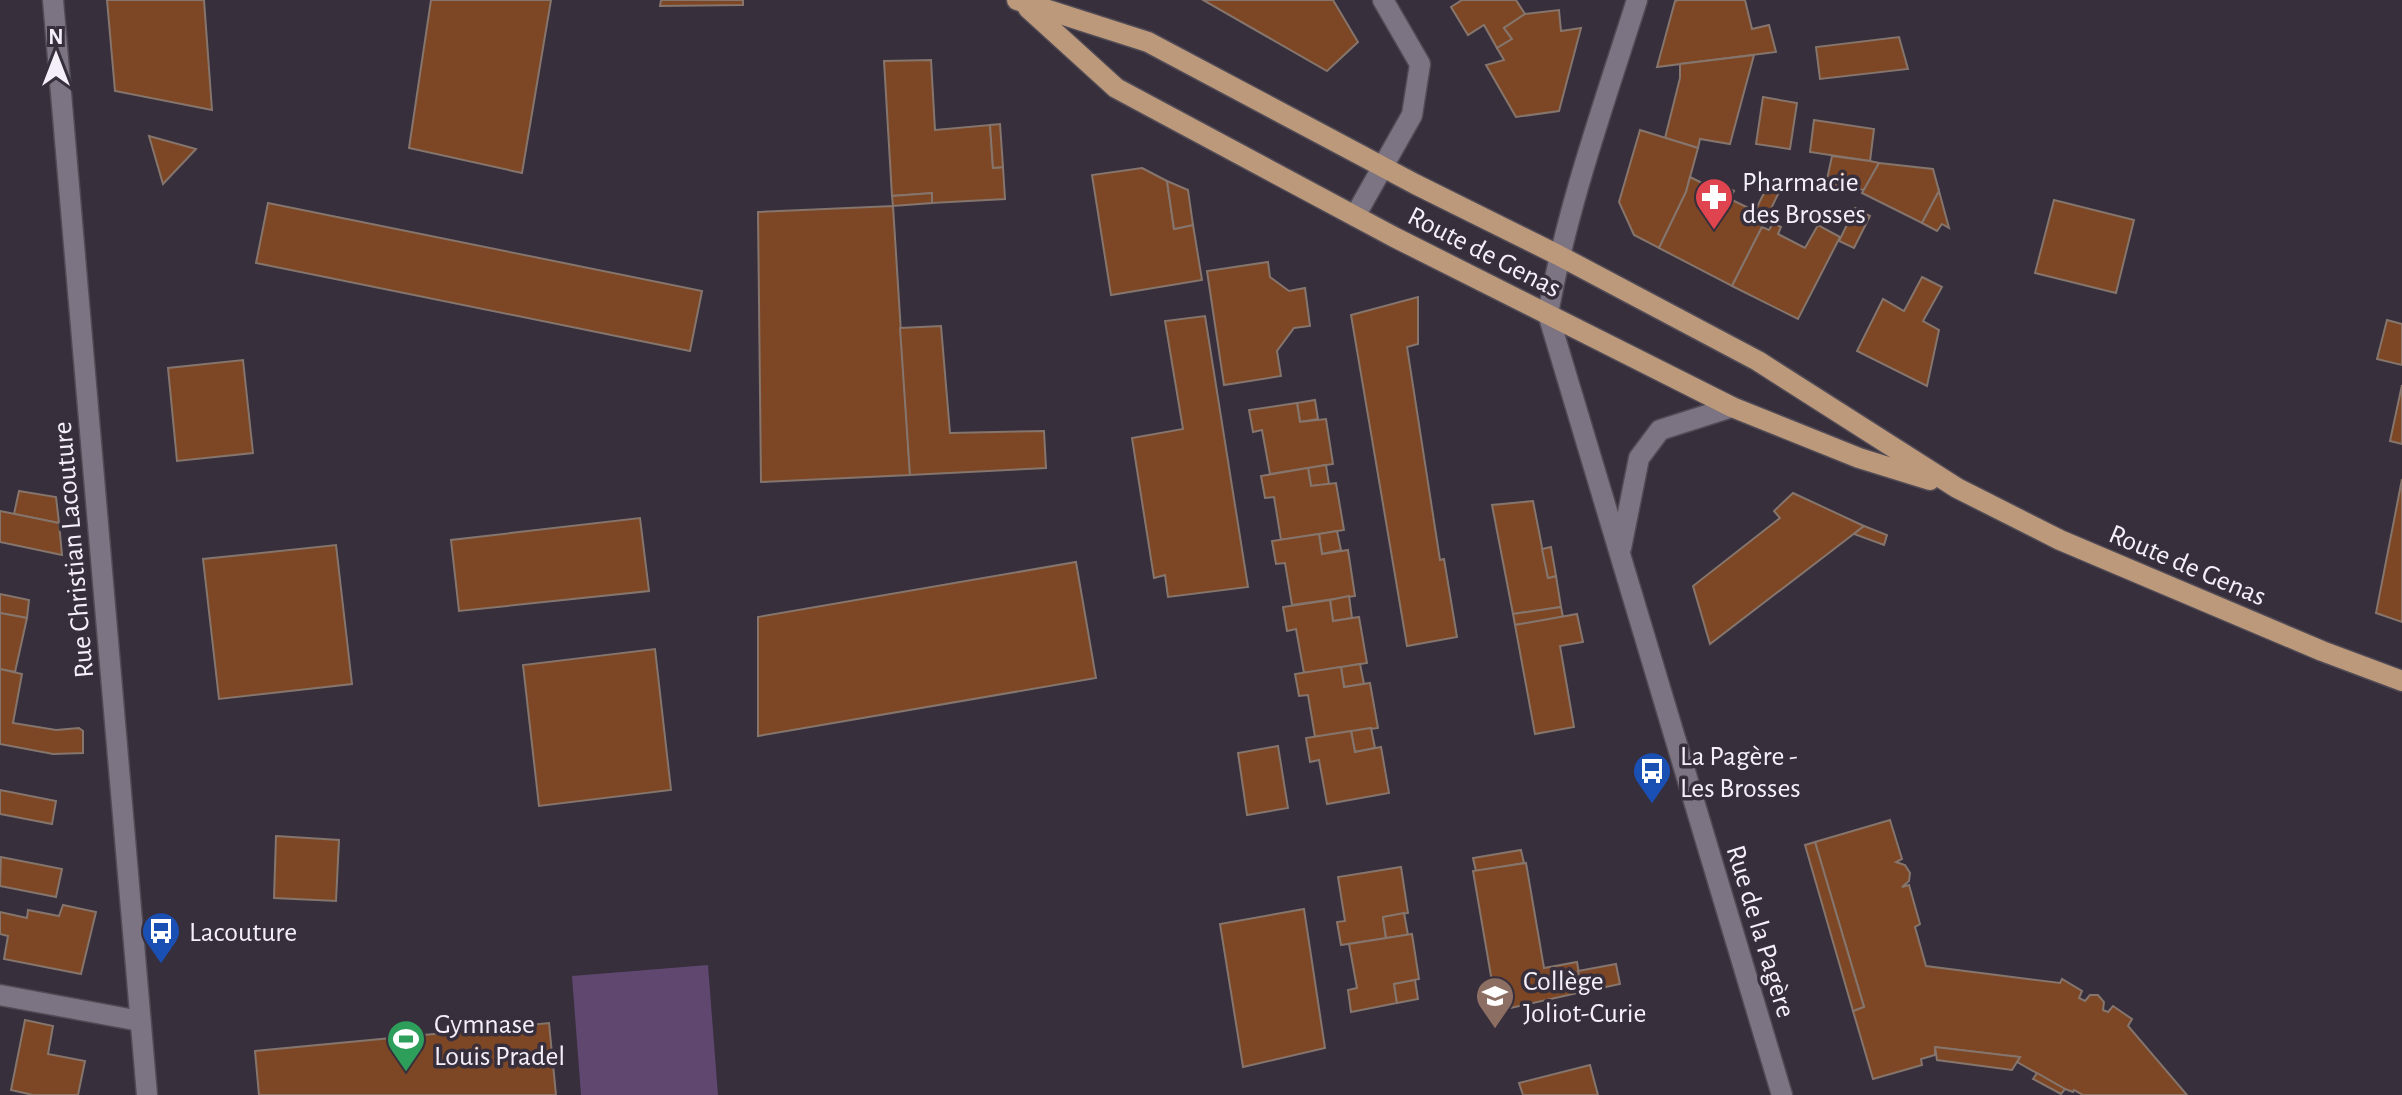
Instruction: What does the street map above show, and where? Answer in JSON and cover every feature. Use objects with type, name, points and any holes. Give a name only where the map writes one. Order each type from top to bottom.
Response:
[{"type":"main road","name":"Route de Genas","points":[[1020,1],[1148,42],[1758,361],[1957,488],[2060,540],[2322,651],[2402,681]]},
{"type":"main road","name":"Route de Genas","points":[[1020,1],[1116,88],[1355,216],[1732,407],[1859,458],[1957,488]]},
{"type":"street","name":"Rue Christian Lacouture","points":[[53,0],[147,1095]]},
{"type":"street","points":[[1355,216],[1412,115],[1420,64],[1383,0]]},
{"type":"street","name":"Rue de la Pagère","points":[[1637,0],[1573,199],[1558,255],[1548,314],[1782,1095]]},
{"type":"street","name":"Rue de la Pagère","points":[[1620,552],[1639,458],[1660,430],[1732,407]]},
{"type":"street","points":[[0,995],[140,1021]]},
{"type":"shaded area","points":[[708,965],[718,1095],[581,1095],[572,976]]},
{"type":"building","points":[[107,0],[204,0],[212,110],[115,91]]},
{"type":"building","points":[[431,0],[551,0],[522,173],[409,148]]},
{"type":"building","points":[[661,0],[743,0],[743,5],[660,6]]},
{"type":"building","points":[[1203,0],[1333,0],[1358,42],[1327,71]]},
{"type":"building","points":[[1462,0],[1516,0],[1525,14],[1504,28],[1512,39],[1497,48],[1484,25],[1468,35],[1451,7]]},
{"type":"building","points":[[1745,0],[1752,29],[1769,25],[1776,52],[1657,67],[1675,1]]},
{"type":"building","points":[[1559,10],[1561,31],[1581,28],[1559,111],[1516,117],[1486,65],[1504,60],[1497,48],[1512,39],[1504,28],[1525,14]]},
{"type":"building","points":[[1899,37],[1908,69],[1820,79],[1816,47]]},
{"type":"building","points":[[1754,55],[1730,144],[1700,139],[1698,148],[1665,138],[1680,78],[1680,64]]},
{"type":"building","points":[[931,60],[935,130],[990,125],[993,168],[1003,167],[1005,199],[932,203],[932,193],[892,196],[884,61]]},
{"type":"building","points":[[1763,97],[1797,103],[1790,149],[1756,144]]},
{"type":"building","points":[[1814,120],[1874,129],[1870,161],[1810,152]]},
{"type":"building","points":[[1000,124],[1003,167],[993,168],[990,125]]},
{"type":"building","points":[[1640,130],[1698,148],[1686,192],[1659,248],[1634,235],[1619,202]]},
{"type":"building","points":[[149,136],[196,149],[163,184]]},
{"type":"building","points":[[1832,156],[1879,163],[1864,190],[1826,184]]},
{"type":"building","points":[[1879,163],[1933,169],[1939,191],[1922,223],[1862,193]]},
{"type":"building","points":[[1142,168],[1167,181],[1174,229],[1193,225],[1202,280],[1111,295],[1092,175]]},
{"type":"building","points":[[1690,177],[1718,191],[1721,184],[1734,191],[1730,199],[1767,217],[1732,286],[1659,248]]},
{"type":"building","points":[[1167,181],[1188,190],[1193,225],[1174,229]]},
{"type":"building","points":[[1769,183],[1781,188],[1767,217],[1755,211]]},
{"type":"building","points":[[1939,191],[1949,228],[1942,224],[1937,231],[1922,223]]},
{"type":"building","points":[[932,193],[932,203],[893,206],[892,196]]},
{"type":"building","points":[[2054,200],[2134,220],[2116,293],[2035,273]]},
{"type":"building","points":[[268,203],[702,291],[690,351],[256,263]]},
{"type":"building","points":[[893,206],[910,475],[761,482],[758,212]]},
{"type":"building","points":[[1855,208],[1870,216],[1854,248],[1839,241]]},
{"type":"building","points":[[1773,223],[1781,227],[1778,234],[1805,248],[1818,225],[1840,237],[1798,319],[1732,286],[1762,227],[1769,230]]},
{"type":"building","points":[[1268,262],[1270,277],[1289,291],[1305,288],[1310,326],[1294,328],[1277,351],[1281,376],[1224,385],[1207,271]]},
{"type":"building","points":[[1922,277],[1942,287],[1923,321],[1939,330],[1927,386],[1857,351],[1883,299],[1904,311]]},
{"type":"building","points":[[1418,297],[1418,344],[1407,347],[1440,560],[1444,559],[1457,637],[1407,646],[1351,315]]},
{"type":"building","points":[[1205,316],[1248,587],[1168,597],[1165,575],[1154,578],[1132,438],[1183,429],[1165,321]]},
{"type":"building","points":[[2387,320],[2402,324],[2402,365],[2377,359]]},
{"type":"building","points":[[941,326],[950,433],[1044,431],[1046,468],[910,475],[900,328]]},
{"type":"building","points":[[243,360],[253,453],[177,461],[168,368]]},
{"type":"building","points":[[2402,385],[2402,444],[2390,441]]},
{"type":"building","points":[[1315,400],[1318,419],[1300,422],[1297,403]]},
{"type":"building","points":[[1297,403],[1300,422],[1326,419],[1333,464],[1270,474],[1262,430],[1253,432],[1249,410]]},
{"type":"building","points":[[1326,465],[1329,484],[1311,486],[1308,468]]},
{"type":"building","points":[[1308,468],[1311,486],[1336,483],[1344,530],[1281,540],[1274,497],[1265,498],[1261,476]]},
{"type":"building","points":[[2402,479],[2402,622],[2376,613]]},
{"type":"building","points":[[19,491],[56,497],[59,523],[14,514]]},
{"type":"building","points":[[1793,493],[1864,526],[1710,644],[1693,586],[1780,518],[1774,511]]},
{"type":"building","points":[[1533,501],[1548,578],[1556,576],[1561,607],[1513,614],[1492,505]]},
{"type":"building","points":[[0,511],[59,523],[62,555],[0,542]]},
{"type":"building","points":[[640,518],[649,591],[459,611],[451,540]]},
{"type":"building","points":[[1864,526],[1887,535],[1884,545],[1854,534]]},
{"type":"building","points":[[1337,531],[1341,550],[1322,554],[1319,534]]},
{"type":"building","points":[[1319,534],[1322,554],[1348,550],[1355,596],[1292,605],[1285,563],[1276,564],[1272,541]]},
{"type":"building","points":[[336,545],[352,684],[219,699],[203,559]]},
{"type":"building","points":[[1551,547],[1556,576],[1548,578],[1542,549]]},
{"type":"building","points":[[1076,562],[1096,678],[758,736],[758,617]]},
{"type":"building","points":[[0,594],[29,600],[27,618],[0,613]]},
{"type":"building","points":[[1349,596],[1352,618],[1333,621],[1330,600]]},
{"type":"building","points":[[1330,600],[1333,621],[1359,617],[1367,663],[1304,673],[1296,629],[1287,631],[1283,607]]},
{"type":"building","points":[[1561,607],[1563,617],[1515,625],[1513,614]]},
{"type":"building","points":[[0,613],[27,618],[15,672],[0,669]]},
{"type":"building","points":[[1577,614],[1583,642],[1560,646],[1574,727],[1535,734],[1515,625]]},
{"type":"building","points":[[655,649],[671,790],[539,806],[523,665]]},
{"type":"building","points":[[1360,664],[1364,684],[1344,687],[1341,667]]},
{"type":"building","points":[[1341,667],[1344,687],[1370,683],[1378,728],[1315,737],[1308,695],[1299,696],[1295,674]]},
{"type":"building","points":[[0,669],[22,674],[13,723],[56,730],[79,728],[83,731],[83,753],[53,754],[0,744]]},
{"type":"building","points":[[1371,728],[1375,748],[1355,752],[1351,731]]},
{"type":"building","points":[[1351,731],[1355,752],[1381,747],[1389,793],[1327,804],[1319,760],[1310,762],[1306,738]]},
{"type":"building","points":[[1278,746],[1288,808],[1247,815],[1238,753]]},
{"type":"building","points":[[0,790],[56,801],[52,824],[0,814]]},
{"type":"building","points":[[1890,820],[1902,859],[1896,862],[1905,865],[1910,873],[1909,881],[1902,887],[1909,885],[1920,924],[1915,927],[1926,966],[2060,983],[2062,979],[2082,991],[2079,998],[2085,1001],[2090,995],[2098,995],[2104,1002],[2103,1010],[2108,1012],[2113,1006],[2132,1019],[2128,1026],[2187,1095],[2083,1095],[2065,1089],[2017,1062],[2020,1057],[1935,1047],[1935,1055],[1921,1059],[1922,1065],[1873,1079],[1853,1011],[1864,1007],[1815,842]]},
{"type":"building","points":[[276,836],[339,840],[336,901],[274,898]]},
{"type":"building","points":[[1815,842],[1864,1007],[1853,1011],[1805,845]]},
{"type":"building","points":[[1521,850],[1524,863],[1476,871],[1473,858]]},
{"type":"building","points":[[1,857],[62,869],[56,897],[0,886]]},
{"type":"building","points":[[1526,863],[1544,968],[1577,962],[1582,992],[1497,1011],[1473,871]]},
{"type":"building","points":[[1401,867],[1408,913],[1383,917],[1386,938],[1341,945],[1337,922],[1345,921],[1338,877]]},
{"type":"building","points":[[63,905],[96,912],[81,974],[4,959],[8,936],[0,934],[0,912],[27,918],[28,910],[59,916]]},
{"type":"building","points":[[1304,909],[1325,1048],[1243,1067],[1220,924]]},
{"type":"building","points":[[1404,913],[1408,935],[1386,938],[1383,917]]},
{"type":"building","points":[[1412,934],[1419,979],[1394,984],[1397,1003],[1351,1012],[1348,990],[1357,988],[1349,944]]},
{"type":"building","points":[[1616,964],[1620,984],[1582,992],[1578,971]]},
{"type":"building","points":[[1415,980],[1418,999],[1397,1003],[1394,984]]},
{"type":"building","points":[[25,1020],[53,1026],[48,1054],[85,1061],[78,1095],[33,1095],[11,1090]]},
{"type":"building","name":"Gymnase Louis Pradel","points":[[549,1023],[556,1095],[259,1095],[255,1051]]},
{"type":"building","points":[[1935,1047],[2020,1057],[2012,1070],[1937,1060]]},
{"type":"building","points":[[1590,1065],[1598,1095],[1523,1095],[1519,1083]]},
{"type":"building","points":[[2037,1073],[2065,1089],[2061,1094],[2033,1079]]},
{"type":"place","name":"Pharmacie des Brosses","points":[[1714,231]]},
{"type":"place","name":"La Pagère - Les Brosses","points":[[1652,805]]},
{"type":"place","name":"Lacouture","points":[[161,965]]},
{"type":"place","name":"Collège Joliot-Curie","points":[[1495,1030]]},
{"type":"place","name":"Gymnase Louis Pradel","points":[[406,1073]]}]
